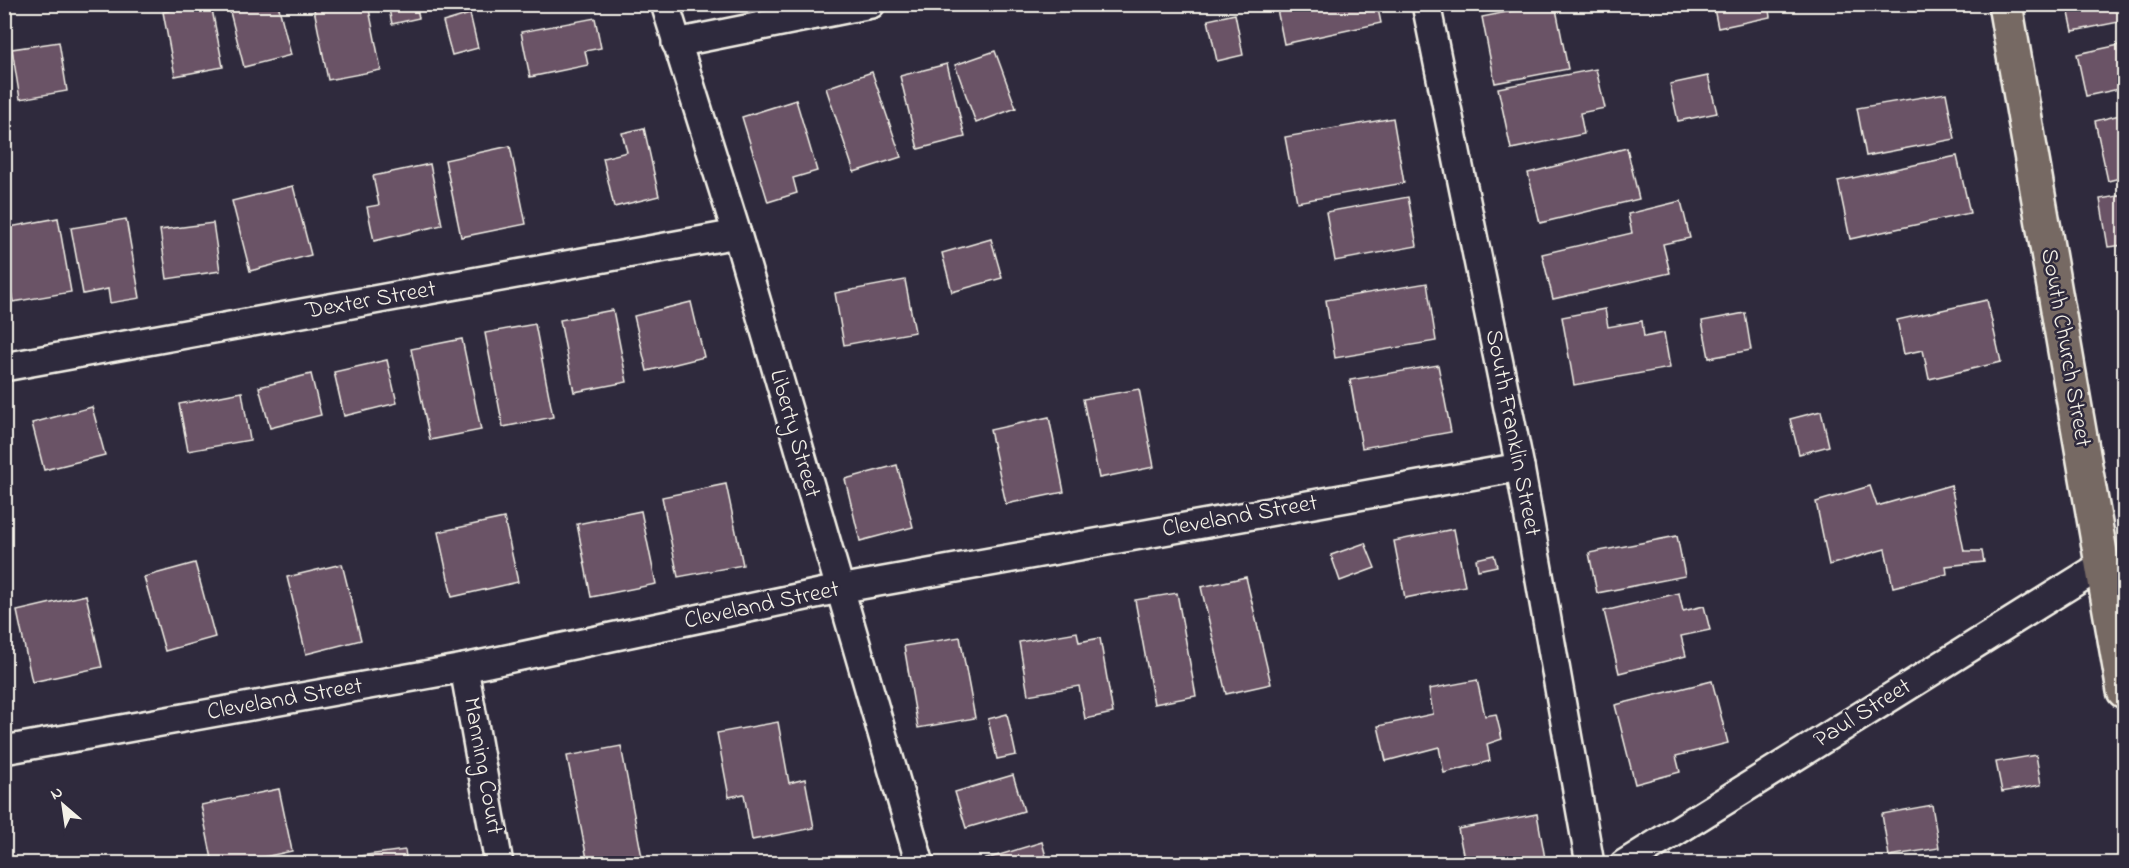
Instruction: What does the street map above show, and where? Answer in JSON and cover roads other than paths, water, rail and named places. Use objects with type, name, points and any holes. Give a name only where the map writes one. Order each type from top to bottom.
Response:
[{"type":"main road","name":"South Church Street","points":[[2005,4],[2124,691]]},
{"type":"street","name":"Liberty Street","points":[[665,4],[737,234],[920,864]]},
{"type":"street","points":[[676,43],[871,4]]},
{"type":"street","name":"South Franklin Street","points":[[1426,4],[1520,467],[1590,864]]},
{"type":"street","name":"Dexter Street","points":[[4,367],[737,234]]},
{"type":"street","name":"Cleveland Street","points":[[4,750],[464,668],[839,589],[1520,467]]},
{"type":"street","name":"Paul Street","points":[[1624,864],[2102,565]]},
{"type":"street","name":"Manning Court","points":[[464,668],[499,864]]}]
